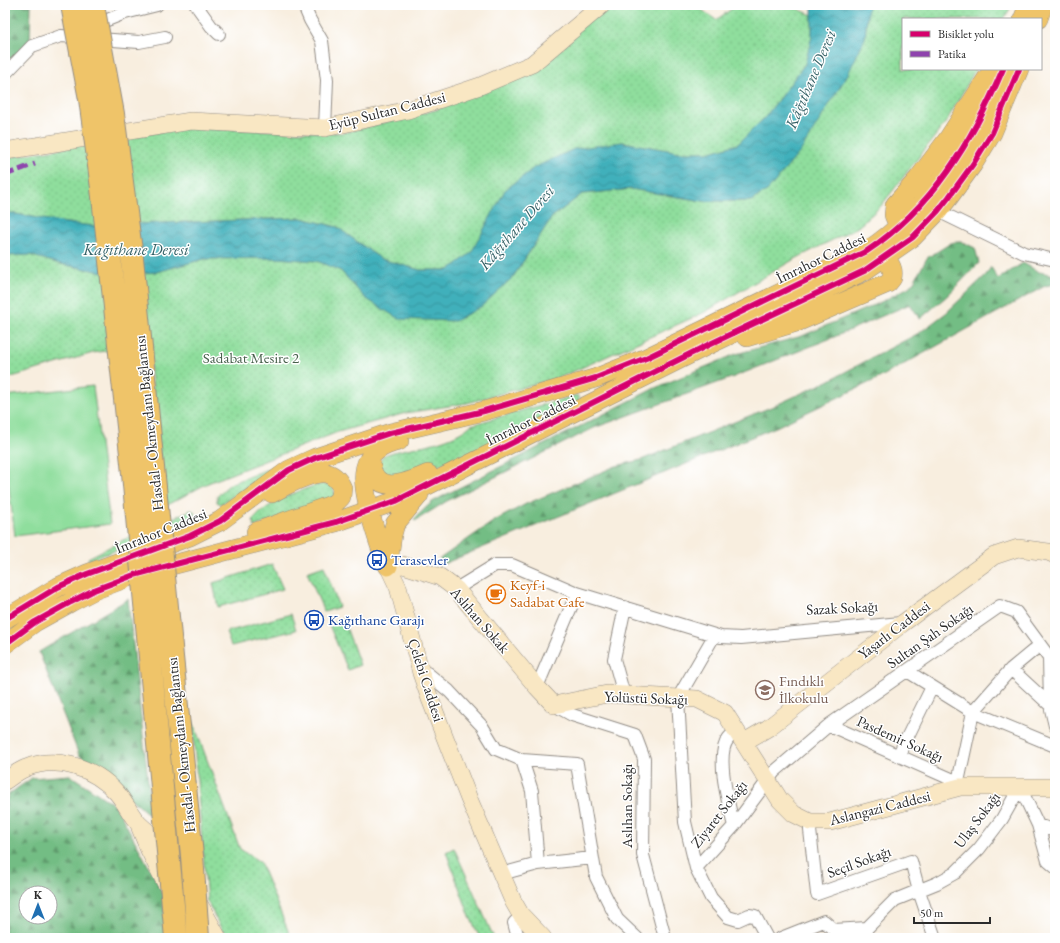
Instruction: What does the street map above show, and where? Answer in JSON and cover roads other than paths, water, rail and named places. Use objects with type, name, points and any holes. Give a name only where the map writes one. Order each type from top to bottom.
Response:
[{"type":"highway","name":"Hasdal - Okmeydanı Bağlantısı","points":[[72,5],[90,99],[102,188],[132,463],[176,938]]},
{"type":"highway","name":"Hasdal - Okmeydanı Bağlantısı","points":[[93,5],[113,114],[132,258],[192,856],[198,938]]},
{"type":"main road","name":"Eyüp Sultan Caddesi","points":[[5,151],[191,121],[325,128],[408,110],[480,86],[532,64],[602,5]]},
{"type":"main road","points":[[1023,18],[1029,5]]},
{"type":"main road","points":[[1038,18],[1043,5]]},
{"type":"main road","points":[[909,229],[896,220],[894,215],[896,205],[948,139],[992,70]]},
{"type":"main road","name":"İmrahor Caddesi","points":[[5,644],[35,622],[94,590],[134,575],[336,522],[370,511],[426,487],[708,345],[864,271],[885,258],[909,229],[925,200],[964,148],[985,111],[1003,70]]},
{"type":"main road","name":"İmrahor Caddesi","points":[[9,615],[58,587],[87,574],[176,541],[220,521],[288,470],[301,464],[349,445],[390,433],[440,422],[596,378],[623,368],[867,251],[909,229],[938,211],[973,164],[992,133],[1019,70]]},
{"type":"main road","points":[[867,251],[885,258]]},
{"type":"main road","points":[[388,566],[377,539],[366,497],[364,476],[366,465],[370,457],[383,446],[430,430],[440,422]]},
{"type":"main road","points":[[370,457],[371,471],[374,477],[379,482],[390,485],[411,481],[452,465],[488,455]]},
{"type":"main road","points":[[208,555],[250,534],[334,504],[341,497],[342,488],[333,476],[326,473],[318,474],[285,486],[258,502],[220,521]]},
{"type":"main road","points":[[388,566],[395,524],[407,507],[426,487]]},
{"type":"main road","name":"Yaşarlı Caddesi","points":[[741,737],[768,728],[903,623],[994,556],[1018,548],[1048,552],[1055,555]]},
{"type":"main road","name":"Aslıhan Sokak","points":[[388,566],[403,565],[440,577],[456,589],[537,687],[554,705]]},
{"type":"main road","name":"Çelebi Caddesi","points":[[388,566],[391,585],[447,765],[519,917],[535,938]]},
{"type":"main road","points":[[5,636],[35,622]]},
{"type":"main road","name":"Yolüstü Sokağı","points":[[554,705],[607,694],[697,699],[725,713],[741,737]]},
{"type":"main road","name":"Aslangazi Caddesi","points":[[741,737],[780,800],[794,814],[810,822],[830,822],[959,785],[1055,787]]},
{"type":"main road","points":[[5,781],[26,768],[45,763],[60,763],[75,766],[94,773],[117,793],[138,822],[155,838],[177,868],[218,938]]},
{"type":"main road","points":[[138,822],[149,850],[193,938]]},
{"type":"main road","name":"Çelebi Caddesi","points":[[519,917],[543,938]]},
{"type":"street","points":[[5,74],[32,46],[125,13],[157,5]]},
{"type":"street","points":[[196,5],[211,26],[219,34]]},
{"type":"street","points":[[304,6],[322,41],[327,80],[325,128]]},
{"type":"street","points":[[61,36],[139,42],[165,37]]},
{"type":"street","points":[[938,211],[1024,253],[1055,260]]},
{"type":"street","name":"Sazak Sokağı","points":[[456,589],[495,565],[512,565],[577,593],[714,636],[740,638],[874,627],[903,623]]},
{"type":"street","points":[[537,687],[577,593]]},
{"type":"street","name":"Sultan Şah Sokağı","points":[[767,779],[829,725],[1000,606],[1016,612],[1040,646],[1052,657],[1050,705],[1055,726]]},
{"type":"street","points":[[624,695],[614,659],[625,607]]},
{"type":"street","points":[[714,636],[678,698],[685,822],[696,868],[711,898],[728,917],[738,920],[749,915],[755,916],[767,938]]},
{"type":"street","points":[[959,785],[973,712],[1011,669],[1040,646]]},
{"type":"street","points":[[1011,669],[1050,705]]},
{"type":"street","points":[[907,671],[973,712],[1055,746]]},
{"type":"street","points":[[419,674],[427,673],[449,691],[482,726],[496,749],[522,760],[577,764],[596,877],[616,919],[637,938]]},
{"type":"street","points":[[898,756],[932,687]]},
{"type":"street","name":"Aslıhan Sokağı","points":[[554,705],[572,715],[635,735],[644,759],[643,856],[665,938]]},
{"type":"street","name":"Pasdemir Sokağı","points":[[829,725],[959,785]]},
{"type":"street","points":[[734,826],[724,786],[723,748],[727,739],[741,737]]},
{"type":"street","points":[[522,760],[532,791],[538,864]]},
{"type":"street","name":"Ziyaret Sokağı","points":[[696,868],[734,826],[767,779]]},
{"type":"street","points":[[1020,787],[1038,825],[1048,861],[1055,867]]},
{"type":"street","name":"Ulaş Sokağı","points":[[866,933],[895,900],[919,891],[954,873],[979,849],[1002,819],[1020,787]]},
{"type":"street","name":"Seçil Sokağı","points":[[810,822],[818,894],[911,861],[919,891]]},
{"type":"street","points":[[1038,825],[1055,831]]},
{"type":"street","points":[[498,875],[538,864],[592,858]]},
{"type":"street","points":[[919,891],[935,938]]},
{"type":"street","points":[[518,938],[514,923],[519,917]]},
{"type":"street","points":[[781,938],[824,921],[834,930],[866,933]]},
{"type":"water","points":[[812,5],[868,5],[865,38],[848,74],[800,152],[768,190],[751,201],[703,201],[631,189],[582,194],[552,217],[513,277],[482,306],[455,321],[399,319],[365,298],[341,271],[317,261],[277,258],[204,259],[156,272],[119,275],[60,264],[30,255],[5,256],[5,212],[53,221],[102,226],[301,218],[337,227],[381,259],[420,270],[449,270],[471,253],[505,190],[535,167],[574,149],[622,142],[679,152],[711,152],[738,144],[766,116],[805,64],[812,36]]},
{"type":"place","name":"Terasevler","points":[[377,560]]},
{"type":"place","name":"Keyf-i Sadabat Cafe","points":[[496,594]]},
{"type":"place","name":"Kağıthane Garajı","points":[[314,620]]},
{"type":"place","name":"Fındıklı İlkokulu","points":[[765,690]]},
{"type":"water label","name":"Kâğıthane Deresi","points":[[810,79]]},
{"type":"water label","name":"Kâğıthane Deresi","points":[[516,227]]},
{"type":"water label","name":"Kağıthane Deresi","points":[[136,249]]},
{"type":"park label","name":"Sadabat Mesire 2","points":[[251,358]]}]
